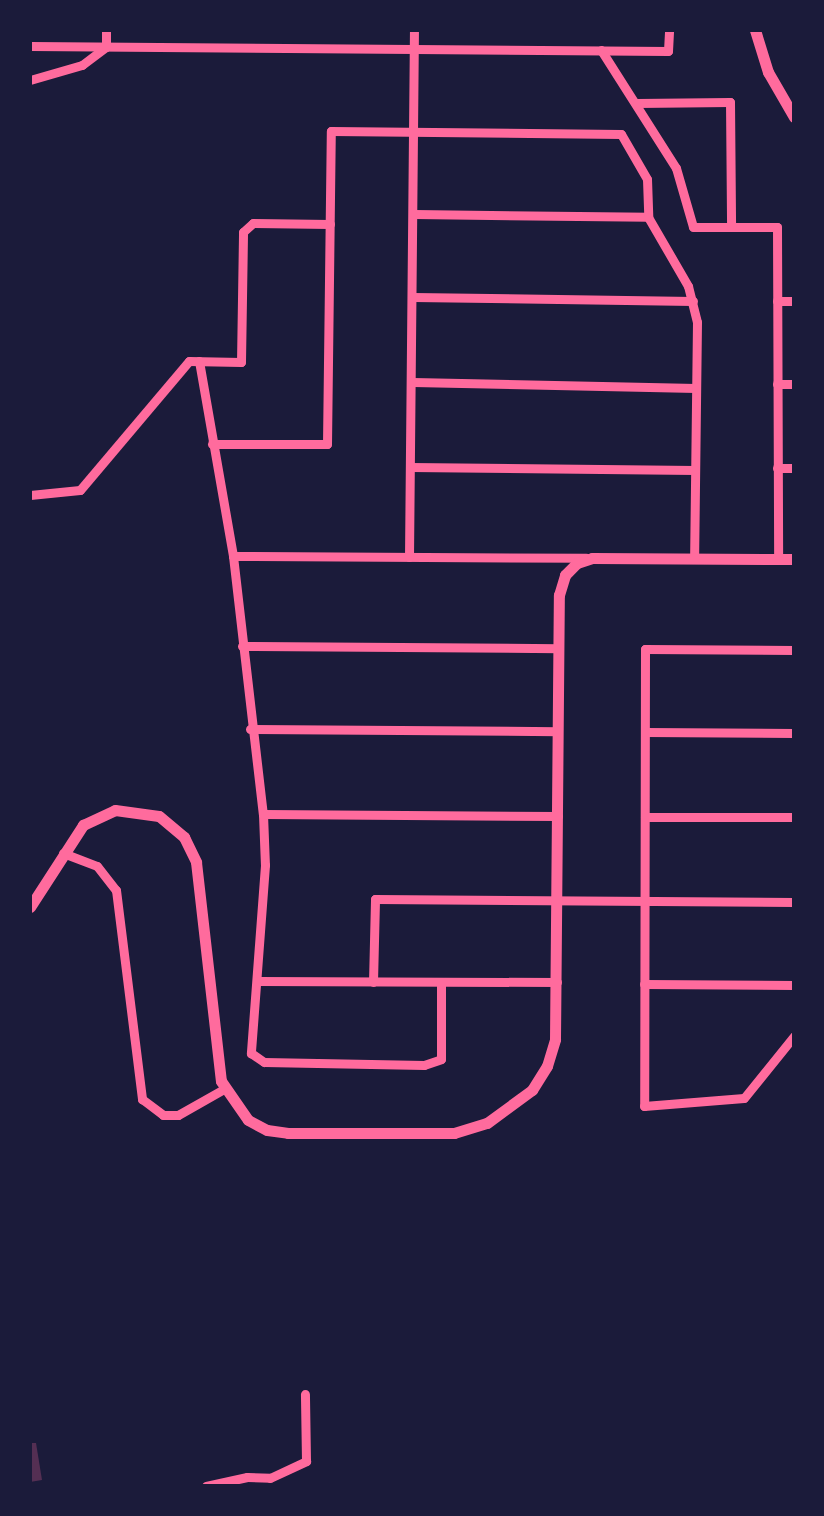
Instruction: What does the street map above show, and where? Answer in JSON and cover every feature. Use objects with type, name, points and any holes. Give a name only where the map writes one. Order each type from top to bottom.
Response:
[{"type":"street","points":[[106,30],[106,47]]},
{"type":"street","points":[[408,557],[414,296],[414,30]]},
{"type":"street","points":[[30,46],[668,51],[669,30]]},
{"type":"street","points":[[754,30],[768,72],[794,117]]},
{"type":"street","points":[[30,80],[82,65],[106,47]]},
{"type":"street","points":[[601,50],[676,168],[692,228],[777,227],[778,559]]},
{"type":"street","points":[[638,103],[730,102],[731,228]]},
{"type":"street","points":[[212,444],[327,444],[332,131],[620,134],[646,179],[648,216],[693,301],[694,558]]},
{"type":"street","points":[[414,214],[648,216]]},
{"type":"street","points":[[30,495],[80,490],[189,361],[241,362],[243,232],[253,222],[330,224]]},
{"type":"street","points":[[414,296],[693,301]]},
{"type":"street","points":[[777,301],[794,301]]},
{"type":"street","points":[[199,361],[234,556],[262,814],[265,865],[251,1052],[264,1062],[424,1065],[440,1059],[441,982]]},
{"type":"street","points":[[413,382],[696,388]]},
{"type":"street","points":[[778,384],[794,384]]},
{"type":"street","points":[[410,467],[695,470]]},
{"type":"street","points":[[778,468],[794,468]]},
{"type":"street","points":[[234,556],[794,559]]},
{"type":"street","points":[[30,908],[83,825],[116,810],[159,816],[184,837],[196,862],[224,1090],[248,1120],[280,1133],[454,1133],[476,1128],[519,1102],[542,1075],[556,1039],[562,582],[570,568],[592,558]]},
{"type":"street","points":[[242,646],[559,648]]},
{"type":"street","points":[[794,650],[645,649],[644,1106],[744,1098],[794,1036]]},
{"type":"street","points":[[250,730],[558,731]]},
{"type":"street","points":[[645,732],[794,733]]},
{"type":"street","points":[[262,814],[558,816]]},
{"type":"street","points":[[645,816],[794,817]]},
{"type":"street","points":[[63,853],[97,866],[116,890],[142,1099],[163,1115],[178,1115],[224,1090]]},
{"type":"street","points":[[373,982],[375,899],[794,902]]},
{"type":"street","points":[[258,981],[557,982]]},
{"type":"street","points":[[644,984],[794,985]]},
{"type":"street","points":[[206,1486],[247,1477],[270,1478],[306,1461],[306,1394]]},
{"type":"building","points":[[30,1443],[36,1443],[42,1480],[30,1482]]}]
